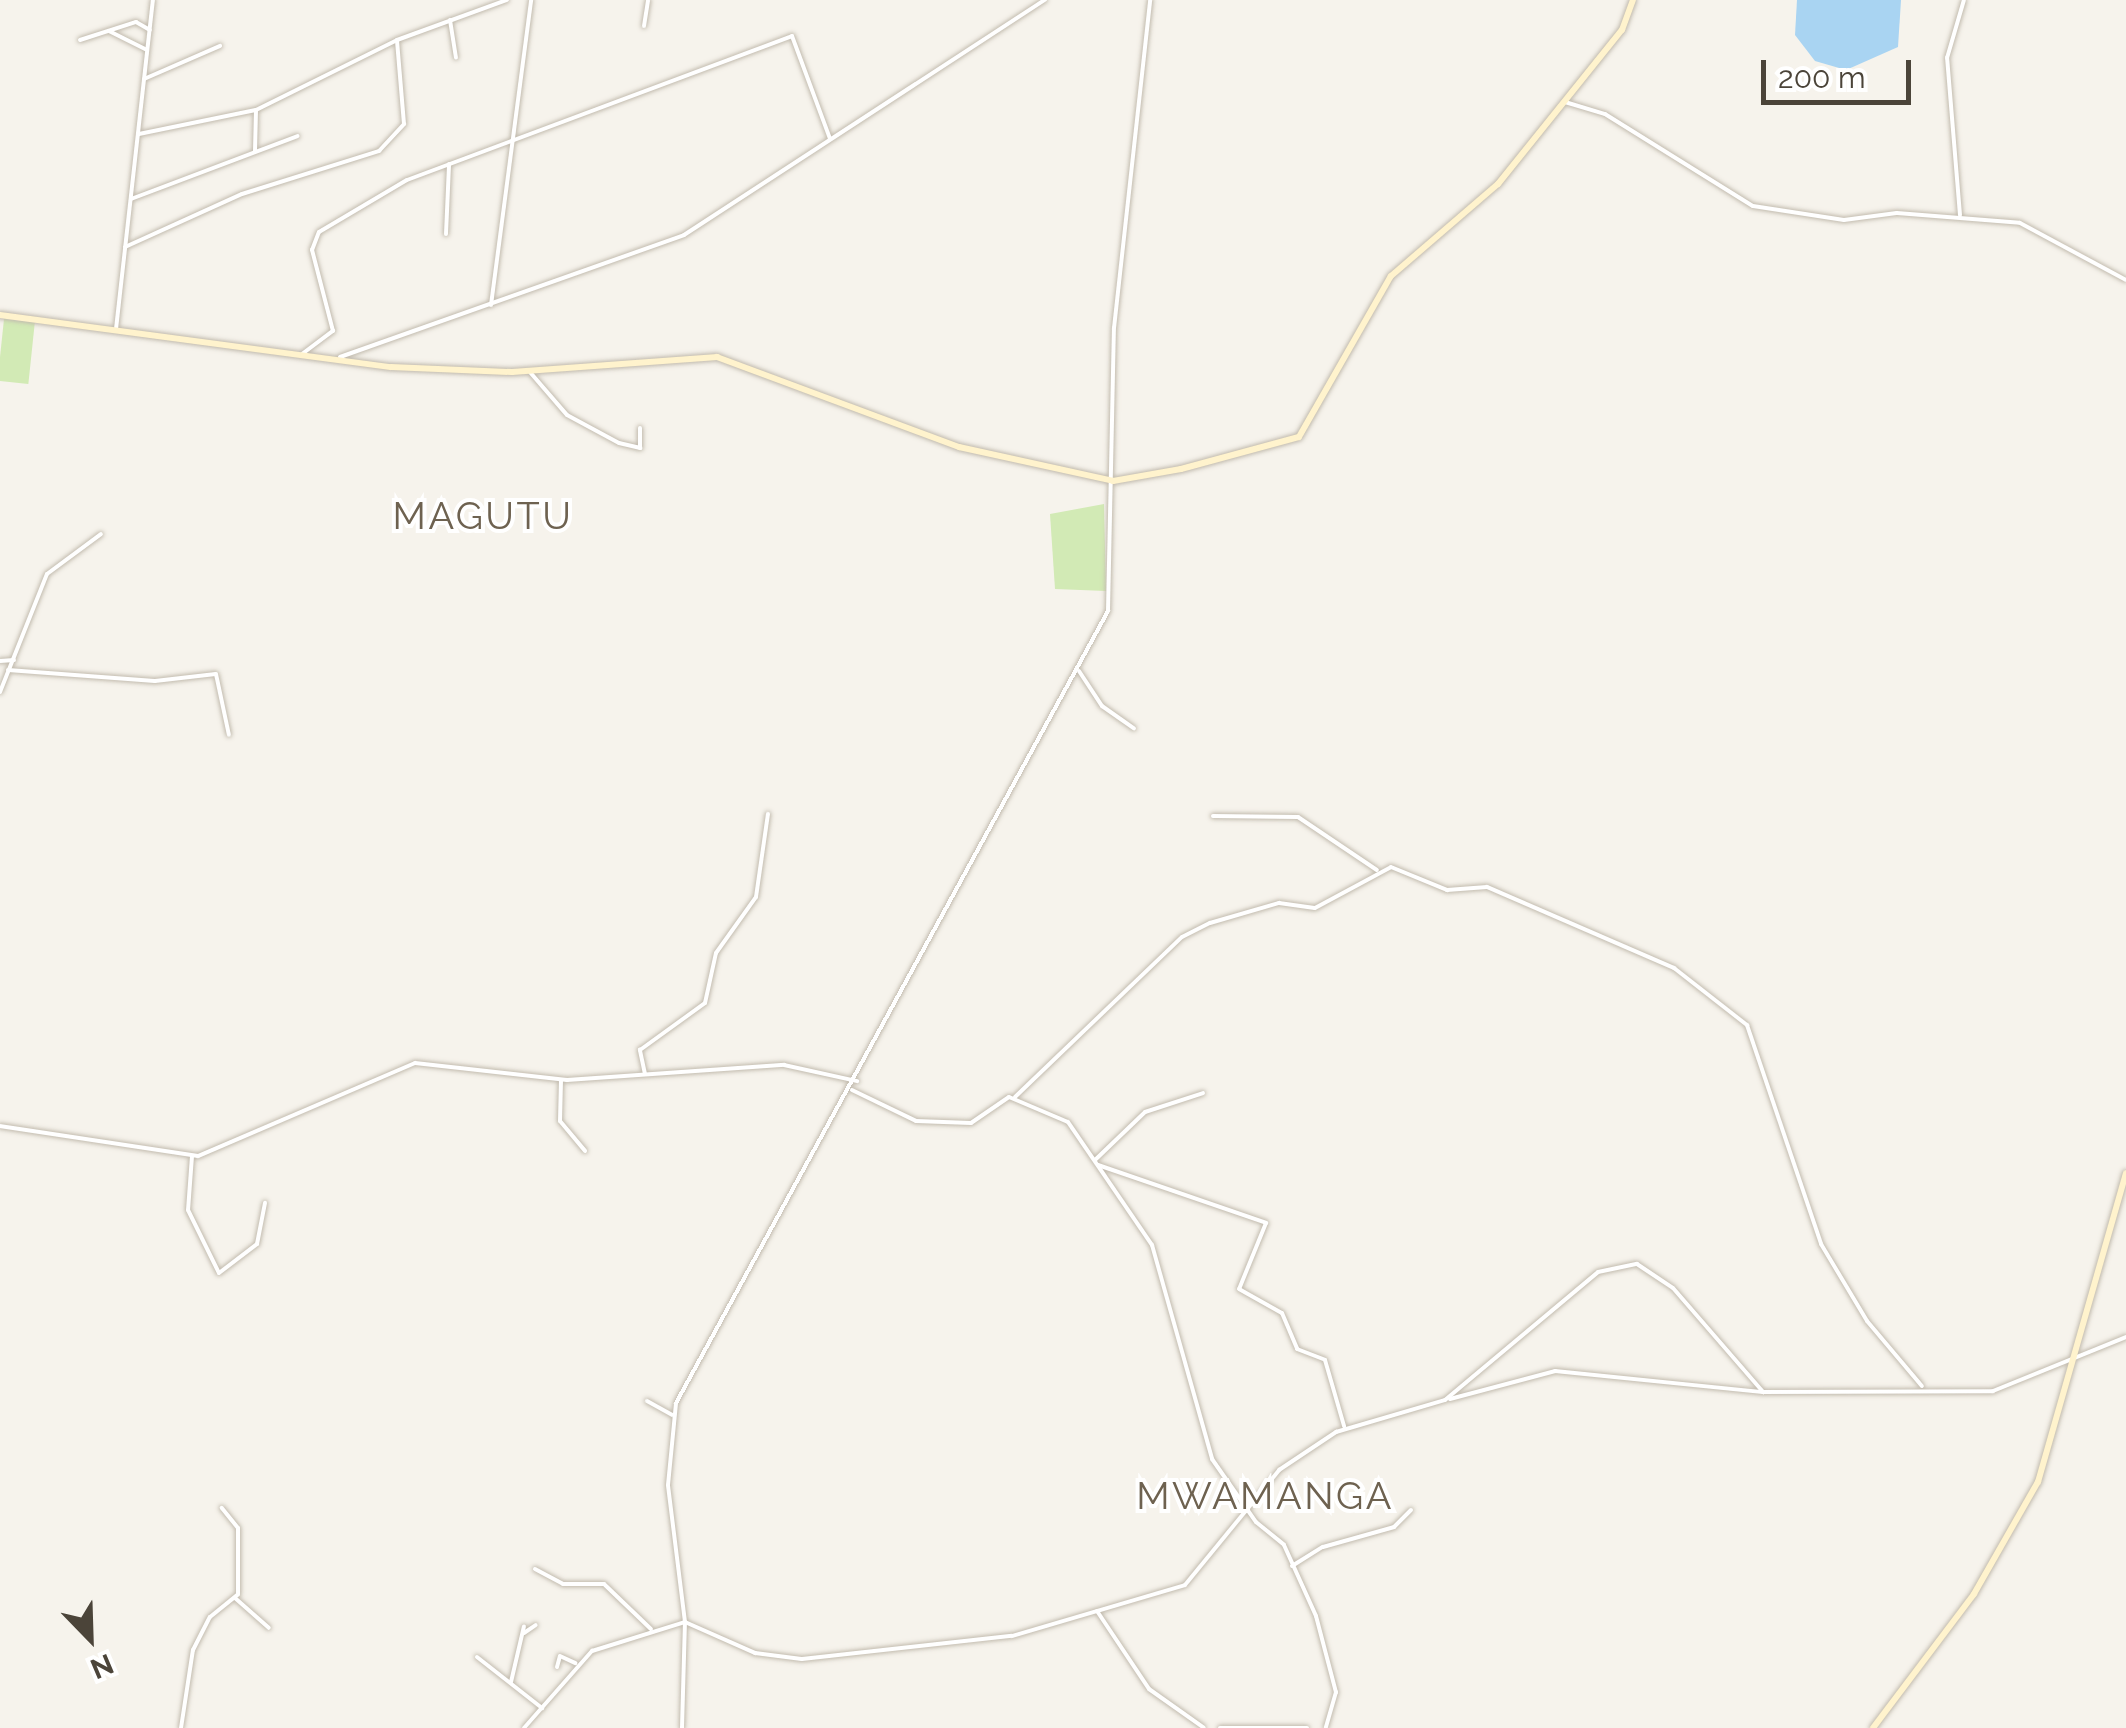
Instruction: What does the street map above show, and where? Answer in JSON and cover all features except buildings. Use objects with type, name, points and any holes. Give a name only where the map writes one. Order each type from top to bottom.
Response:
[{"type":"street","points":[[116,333],[153,0]]},
{"type":"street","points":[[140,134],[256,110],[397,40],[507,0]]},
{"type":"street","points":[[491,306],[532,0]]},
{"type":"street","points":[[644,26],[648,0]]},
{"type":"street","points":[[335,359],[667,243],[1045,0]]},
{"type":"street","points":[[0,315],[335,359],[529,371],[718,357],[943,442],[1113,481],[1266,452],[1300,437],[1391,276],[1486,196],[1622,30],[1633,0]]},
{"type":"street","points":[[1960,215],[1946,63],[1950,25],[1964,0]]},
{"type":"street","points":[[684,1727],[685,1622],[668,1485],[672,1415],[1079,671],[1111,602],[1114,328],[1147,1]]},
{"type":"street","points":[[450,20],[456,58]]},
{"type":"street","points":[[80,40],[136,22],[150,30]]},
{"type":"street","points":[[108,30],[147,50]]},
{"type":"street","points":[[302,354],[333,331],[312,250],[325,223],[449,164],[512,144],[792,36],[830,139]]},
{"type":"street","points":[[125,247],[242,194],[379,152],[404,124],[397,40]]},
{"type":"street","points":[[144,79],[220,46]]},
{"type":"street","points":[[1566,102],[1605,114],[1754,206],[1844,220],[1960,215],[2045,231],[2126,280]]},
{"type":"street","points":[[255,152],[256,110]]},
{"type":"street","points":[[131,199],[298,136]]},
{"type":"street","points":[[446,234],[449,164]]},
{"type":"street","points":[[529,371],[567,415],[619,443],[640,448],[640,428]]},
{"type":"street","points":[[0,692],[46,574],[101,534]]},
{"type":"street","points":[[0,661],[14,660]]},
{"type":"street","points":[[8,670],[154,681],[216,674],[229,735]]},
{"type":"street","points":[[1079,671],[1102,706],[1134,728]]},
{"type":"street","points":[[645,1074],[640,1050],[706,1003],[716,953],[756,897],[768,814]]},
{"type":"street","points":[[1213,816],[1298,818],[1377,870],[1447,890],[1486,887],[1674,968],[1743,1020],[1801,1166],[1820,1244],[1867,1321],[1923,1387]]},
{"type":"street","points":[[852,1090],[900,1116],[960,1125],[1015,1097],[1182,937],[1262,906],[1315,908],[1377,870]]},
{"type":"street","points":[[0,1126],[192,1156],[300,1119],[414,1062],[562,1080],[645,1074],[702,1077],[784,1064],[856,1081]]},
{"type":"street","points":[[562,1080],[560,1120],[585,1151]]},
{"type":"street","points":[[1096,1162],[1145,1112],[1203,1093]]},
{"type":"street","points":[[1015,1097],[1062,1117],[1152,1245],[1187,1345],[1183,1373],[1204,1441],[1246,1508],[1278,1536],[1292,1566],[1336,1692],[1326,1728]]},
{"type":"street","points":[[192,1156],[188,1210],[219,1273],[257,1244],[265,1203]]},
{"type":"street","points":[[1096,1162],[1266,1222],[1238,1289],[1282,1313],[1296,1350],[1325,1360],[1345,1428]]},
{"type":"street","points":[[1873,1728],[1974,1594],[2027,1502],[2073,1362],[2126,1173]]},
{"type":"street","points":[[1445,1400],[1572,1289],[1637,1264],[1673,1288],[1764,1392]]},
{"type":"street","points":[[524,1728],[576,1663],[652,1629],[685,1622],[755,1652],[802,1659],[1012,1636],[1185,1584],[1280,1470],[1345,1428],[1555,1371],[1764,1392],[1923,1387],[1993,1391],[2073,1362],[2126,1336]]},
{"type":"street","points":[[646,1401],[672,1415]]},
{"type":"street","points":[[222,1508],[238,1528],[235,1598]]},
{"type":"street","points":[[1292,1566],[1323,1546],[1394,1527],[1410,1510]]},
{"type":"street","points":[[535,1569],[563,1584],[604,1584],[652,1629]]},
{"type":"street","points":[[235,1598],[269,1628]]},
{"type":"street","points":[[181,1728],[193,1650],[210,1617],[235,1598]]},
{"type":"street","points":[[1097,1611],[1149,1689],[1204,1728]]},
{"type":"street","points":[[512,1682],[524,1626]]},
{"type":"street","points":[[524,1633],[536,1626]]},
{"type":"street","points":[[557,1667],[560,1656],[576,1663]]},
{"type":"street","points":[[476,1657],[542,1708]]},
{"type":"street","points":[[1220,1728],[1257,1721],[1307,1728]]},
{"type":"green space","points":[[4,319],[35,322],[28,384],[0,381]]},
{"type":"green space","points":[[1104,504],[1106,591],[1055,589],[1050,514]]},
{"type":"water","points":[[1797,0],[1901,0],[1898,47],[1846,70],[1815,61],[1795,35]]},
{"type":"district","name":"MAGUTU","points":[[483,516]]},
{"type":"district","name":"MWAMANGA","points":[[1265,1496]]}]
